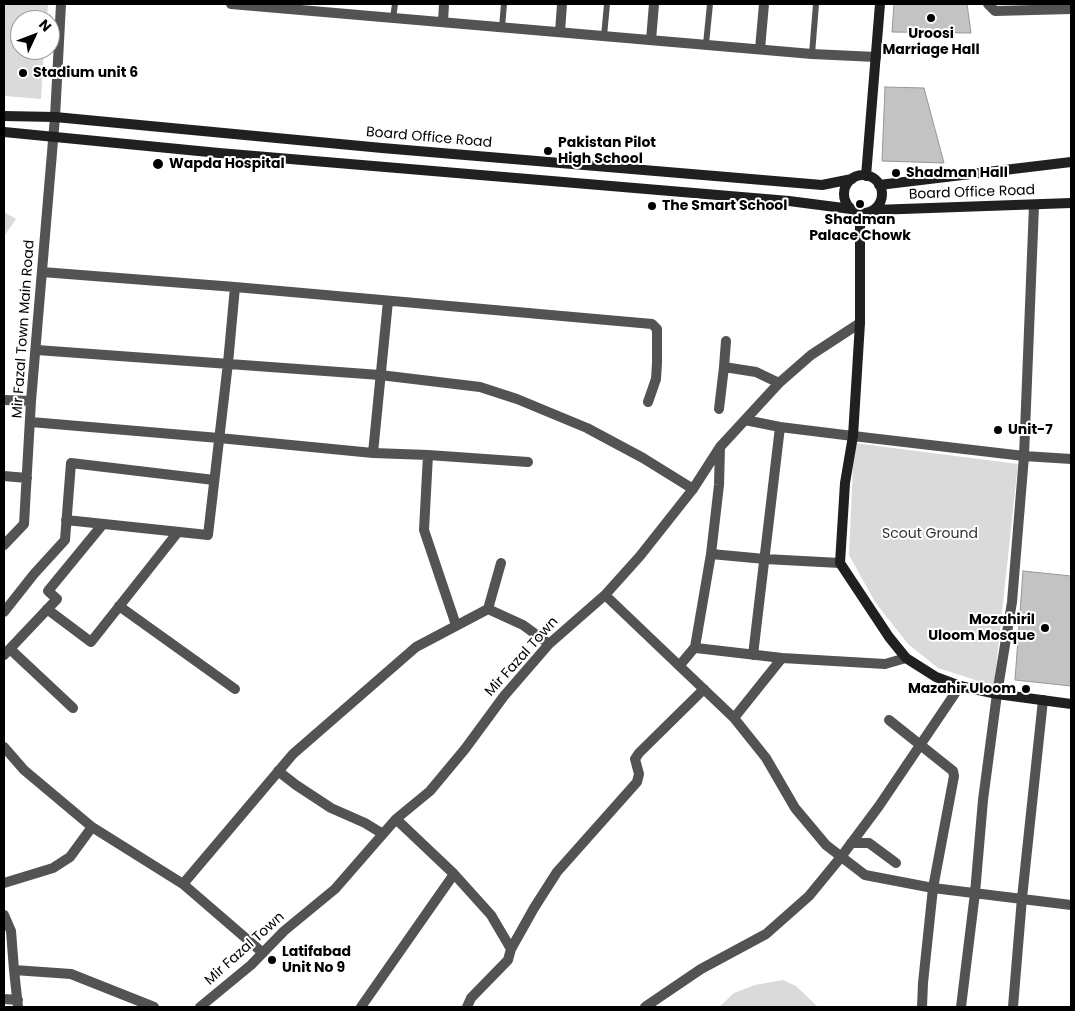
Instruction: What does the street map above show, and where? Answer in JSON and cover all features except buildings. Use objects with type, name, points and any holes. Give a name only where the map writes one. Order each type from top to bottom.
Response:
[{"type":"street","name":"Mir Fazal Town Main Road","points":[[4,544],[24,524],[55,117],[61,4]]},
{"type":"street","points":[[231,4],[340,8],[393,18],[876,58]]},
{"type":"street","points":[[443,22],[444,4]]},
{"type":"street","points":[[560,32],[562,4]]},
{"type":"street","points":[[651,40],[654,4]]},
{"type":"street","points":[[760,49],[764,4]]},
{"type":"street","points":[[866,176],[880,4]]},
{"type":"street","points":[[988,4],[995,11],[1071,9]]},
{"type":"street","name":"Board Office Road","points":[[4,116],[55,117],[432,152],[822,184],[852,179]]},
{"type":"street","points":[[4,132],[219,153],[789,200],[856,211],[874,210],[881,198],[879,185],[873,179],[866,176],[857,176],[852,179],[848,183],[844,194],[847,205],[856,211]]},
{"type":"street","name":"Board Office Road","points":[[879,185],[1071,162]]},
{"type":"street","name":"Board Office Road","points":[[874,210],[1071,203]]},
{"type":"street","points":[[961,1007],[975,893],[983,800],[997,694],[1012,602],[1024,456],[1034,205]]},
{"type":"street","points":[[856,211],[860,323],[853,436],[845,483],[840,564],[884,630],[906,658],[936,677],[960,686],[997,694],[1071,704]]},
{"type":"street","points":[[42,272],[234,287],[654,325],[657,329],[656,379],[648,402]]},
{"type":"street","points":[[66,520],[208,536],[228,364],[234,287]]},
{"type":"street","points":[[373,453],[388,301]]},
{"type":"street","name":"Mir Fazal Town","points":[[200,1007],[251,965],[284,931],[335,889],[396,819],[430,790],[465,749],[504,696],[549,644],[605,595],[640,556],[693,490],[720,448],[779,383],[811,355],[860,323]]},
{"type":"street","points":[[719,409],[726,341]]},
{"type":"street","points":[[37,350],[380,375],[480,387],[517,399],[587,428],[643,458],[693,490]]},
{"type":"street","points":[[724,367],[756,372],[779,383]]},
{"type":"street","points":[[4,400],[32,401]]},
{"type":"street","points":[[745,420],[780,427],[853,436],[1071,460]]},
{"type":"street","points":[[31,422],[373,453],[528,462]]},
{"type":"street","points":[[753,655],[780,427]]},
{"type":"street","points":[[680,665],[695,647],[711,554],[719,485],[720,448]]},
{"type":"street","points":[[428,455],[424,530],[456,625]]},
{"type":"street","points":[[4,612],[34,574],[65,540],[71,464],[214,480]]},
{"type":"street","points":[[4,476],[27,478]]},
{"type":"street","points":[[73,708],[7,652],[57,599],[48,591],[103,524]]},
{"type":"street","points":[[48,609],[91,642],[178,532]]},
{"type":"street","points":[[711,554],[840,564]]},
{"type":"street","points":[[183,884],[292,754],[416,647],[488,609],[501,563]]},
{"type":"street","points":[[605,595],[734,718],[766,758],[795,808],[826,845],[865,875],[934,888],[1071,905]]},
{"type":"street","points":[[119,606],[235,689]]},
{"type":"street","points":[[488,609],[523,625],[549,644]]},
{"type":"street","points":[[695,647],[697,649],[782,658],[884,664],[906,658]]},
{"type":"street","points":[[734,718],[782,658]]},
{"type":"street","points":[[644,1007],[701,969],[766,934],[809,896],[879,806],[960,686]]},
{"type":"street","points":[[467,1007],[471,998],[508,960],[511,949],[557,872],[636,782],[639,774],[635,759],[704,689]]},
{"type":"street","points":[[1012,1007],[1042,700]]},
{"type":"street","points":[[889,720],[953,771],[954,776],[934,888],[922,1007]]},
{"type":"street","points":[[4,747],[24,770],[92,827],[183,884],[263,953]]},
{"type":"street","points":[[278,771],[331,808],[383,834]]},
{"type":"street","points":[[396,819],[454,874],[491,915],[511,949]]},
{"type":"street","points":[[4,883],[53,868],[70,857],[92,827]]},
{"type":"street","points":[[852,843],[869,843],[896,864]]},
{"type":"street","points":[[361,1007],[454,874]]},
{"type":"street","points":[[4,914],[10,931],[18,1004],[4,999]]},
{"type":"street","points":[[14,970],[71,974],[154,1007]]},
{"type":"lane","points":[[393,18],[395,4]]},
{"type":"lane","points":[[502,27],[504,4]]},
{"type":"lane","points":[[604,36],[607,4]]},
{"type":"lane","points":[[706,44],[710,4]]},
{"type":"lane","points":[[812,54],[816,4]]},
{"type":"green space","name":"Stadium unit 6","points":[[4,4],[48,4],[48,10],[10,10],[10,60],[43,60],[41,99],[4,96]]},
{"type":"green space","points":[[4,212],[16,219],[4,236]]},
{"type":"green space","name":"Scout Ground","points":[[854,443],[1018,464],[994,686],[938,668],[908,644],[875,602],[849,555]]},
{"type":"green space","points":[[783,980],[796,986],[818,1007],[719,1007],[734,993],[755,985]]},
{"type":"place","name":"Uroosi Marriage Hall","points":[[931,18]]},
{"type":"place","name":"Stadium unit 6","points":[[23,73]]},
{"type":"place","name":"Pakistan Pilot High School","points":[[548,151]]},
{"type":"place","name":"Wapda Hospital","points":[[158,164]]},
{"type":"place","name":"Shadman Hall","points":[[896,173]]},
{"type":"place","name":"Shadman Palace Chowk","points":[[860,204]]},
{"type":"place","name":"The Smart School","points":[[652,206]]},
{"type":"place","name":"Unit-7","points":[[998,430]]},
{"type":"place","name":"Mozahiril Uloom Mosque","points":[[1045,628]]},
{"type":"place","name":"Mazahir Uloom","points":[[1026,689]]},
{"type":"place","name":"Latifabad Unit No 9","points":[[272,960]]}]
